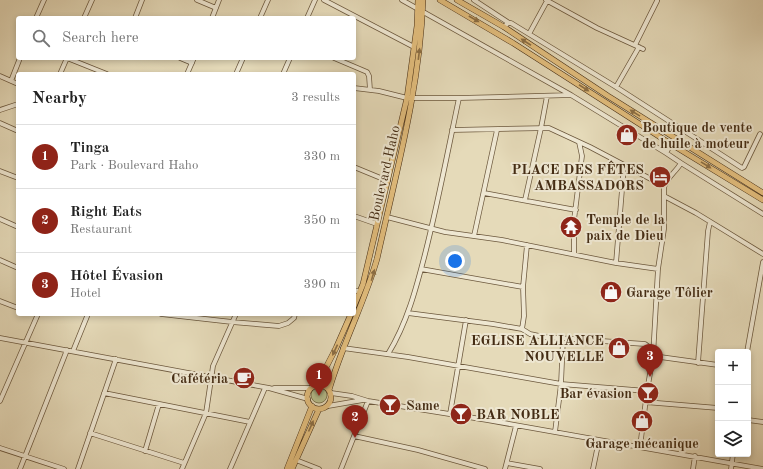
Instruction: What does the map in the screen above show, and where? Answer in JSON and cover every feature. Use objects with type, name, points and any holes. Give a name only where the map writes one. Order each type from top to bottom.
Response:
[{"type":"main road","points":[[440,0],[513,43],[671,144],[763,200]]},
{"type":"main road","points":[[457,0],[504,27],[608,96],[763,193]]},
{"type":"main road","name":"Boulevard Haho","points":[[356,301],[360,292],[378,224],[407,98],[420,10],[423,1]]},
{"type":"main road","name":"Boulevard Haho","points":[[330,391],[334,372],[370,283],[387,216],[413,98],[416,77],[420,10]]},
{"type":"main road","points":[[410,76],[416,77]]},
{"type":"main road","points":[[317,385],[350,316]]},
{"type":"main road","points":[[317,385],[324,386],[330,391],[331,400],[328,406],[319,409],[312,406],[308,399],[308,392],[311,388],[317,385]]},
{"type":"main road","points":[[287,469],[312,406]]},
{"type":"main road","points":[[292,469],[319,409]]},
{"type":"street","points":[[37,16],[44,0]]},
{"type":"street","points":[[85,16],[92,0]]},
{"type":"street","points":[[136,16],[142,0]]},
{"type":"street","points":[[197,0],[216,8]]},
{"type":"street","points":[[213,16],[219,0]]},
{"type":"street","points":[[261,16],[268,0]]},
{"type":"street","points":[[308,16],[314,0]]},
{"type":"street","points":[[324,0],[355,16]]},
{"type":"street","points":[[402,0],[571,95],[763,214]]},
{"type":"street","points":[[474,0],[743,168],[760,134]]},
{"type":"street","points":[[529,34],[546,0],[597,28],[639,47]]},
{"type":"street","points":[[555,5],[557,0]]},
{"type":"street","points":[[616,88],[639,47],[657,1]]},
{"type":"street","points":[[356,17],[414,47]]},
{"type":"street","points":[[504,27],[510,23]]},
{"type":"street","points":[[11,80],[19,60]]},
{"type":"street","points":[[61,72],[66,60]]},
{"type":"street","points":[[72,60],[102,72]]},
{"type":"street","points":[[185,60],[192,63]]},
{"type":"street","points":[[189,72],[193,60]]},
{"type":"street","points":[[237,72],[242,60]]},
{"type":"street","points":[[284,72],[289,60]]},
{"type":"street","points":[[339,60],[367,72],[369,76],[370,90]]},
{"type":"street","points":[[0,76],[16,83]]},
{"type":"street","points":[[356,88],[379,91],[407,98],[571,95]]},
{"type":"street","points":[[526,200],[542,128],[547,96]]},
{"type":"street","points":[[388,354],[408,313],[421,269],[459,98]]},
{"type":"street","points":[[0,110],[16,105]]},
{"type":"street","points":[[0,123],[16,130]]},
{"type":"street","points":[[452,130],[542,128],[555,130],[664,186]]},
{"type":"street","points":[[474,236],[496,130]]},
{"type":"street","points":[[688,146],[693,138]]},
{"type":"street","points":[[574,254],[574,220],[582,156],[579,142]]},
{"type":"street","points":[[666,153],[671,144]]},
{"type":"street","points":[[640,447],[645,402],[653,356],[658,269],[664,230],[664,186],[681,163]]},
{"type":"street","points":[[616,263],[624,165]]},
{"type":"street","points":[[356,168],[388,181]]},
{"type":"street","points":[[0,171],[16,177]]},
{"type":"street","points":[[484,193],[576,210]]},
{"type":"street","points":[[664,196],[696,213],[763,254]]},
{"type":"street","points":[[387,216],[431,229],[574,254],[616,263],[658,269]]},
{"type":"street","points":[[356,217],[378,224]]},
{"type":"street","points":[[0,219],[16,226]]},
{"type":"street","points":[[698,363],[707,238],[710,222]]},
{"type":"street","points":[[522,329],[524,316],[522,305],[523,287],[527,246]]},
{"type":"street","points":[[0,260],[16,267]]},
{"type":"street","points":[[748,349],[763,262]]},
{"type":"street","points":[[421,269],[523,287]]},
{"type":"street","points":[[356,291],[360,292]]},
{"type":"street","points":[[0,301],[16,307]]},
{"type":"street","points":[[408,313],[522,329],[538,336],[645,344],[653,350]]},
{"type":"street","points":[[0,400],[37,316]]},
{"type":"street","points":[[72,351],[87,316]]},
{"type":"street","points":[[187,316],[279,326],[288,323],[294,316]]},
{"type":"street","points":[[182,469],[206,413],[211,377],[218,352],[235,316]]},
{"type":"street","points":[[450,414],[466,320]]},
{"type":"street","points":[[0,338],[267,388],[308,399]]},
{"type":"street","points":[[555,432],[561,384],[563,339]]},
{"type":"street","points":[[343,348],[388,354],[561,384],[647,391]]},
{"type":"street","points":[[20,469],[67,350]]},
{"type":"street","points":[[653,356],[715,365]]},
{"type":"street","points":[[78,469],[116,359]]},
{"type":"street","points":[[267,388],[311,388]]},
{"type":"street","points":[[230,469],[250,422],[267,388]]},
{"type":"street","points":[[330,391],[366,401],[450,414],[763,469]]},
{"type":"street","points":[[104,393],[250,422]]},
{"type":"street","points":[[328,406],[366,401]]},
{"type":"street","points":[[341,469],[366,401]]},
{"type":"street","points":[[645,402],[715,408]]},
{"type":"street","points":[[145,451],[158,404]]},
{"type":"street","points":[[751,420],[763,422]]},
{"type":"street","points":[[505,469],[516,426]]},
{"type":"street","points":[[90,433],[184,463]]},
{"type":"street","points":[[354,436],[418,450],[485,469]]},
{"type":"street","points":[[593,469],[599,440]]},
{"type":"street","points":[[0,448],[64,469]]},
{"type":"street","points":[[692,469],[695,456]]},
{"type":"street","points":[[731,469],[733,457]]},
{"type":"street","points":[[296,460],[319,469]]},
{"type":"street","points":[[507,463],[540,469]]},
{"type":"green space","points":[[316,387],[322,387],[327,392],[325,401],[322,403],[316,403],[311,398],[311,392]]},
{"type":"place","name":"Boutique de vente de huile à moteur","points":[[627,135]]},
{"type":"place","name":"PLACE DES FÊTES AMBASSADORS","points":[[660,177]]},
{"type":"place","name":"Temple de la paix de Dieu","points":[[571,227]]},
{"type":"place","name":"Garage Tôlier","points":[[611,292]]},
{"type":"place","name":"EGLISE ALLIANCE NOUVELLE","points":[[619,348]]},
{"type":"place","name":"Hôtel Évasion","points":[[650,377]]},
{"type":"place","name":"Cafétéria","points":[[244,378]]},
{"type":"place","name":"Bar évasion","points":[[648,393]]},
{"type":"place","name":"Tinga","points":[[319,396]]},
{"type":"place","name":"Same","points":[[390,405]]},
{"type":"place","name":"BAR NOBLE","points":[[461,414]]},
{"type":"place","name":"Garage mécanique","points":[[642,421]]},
{"type":"place","name":"Right Eats","points":[[355,438]]}]
